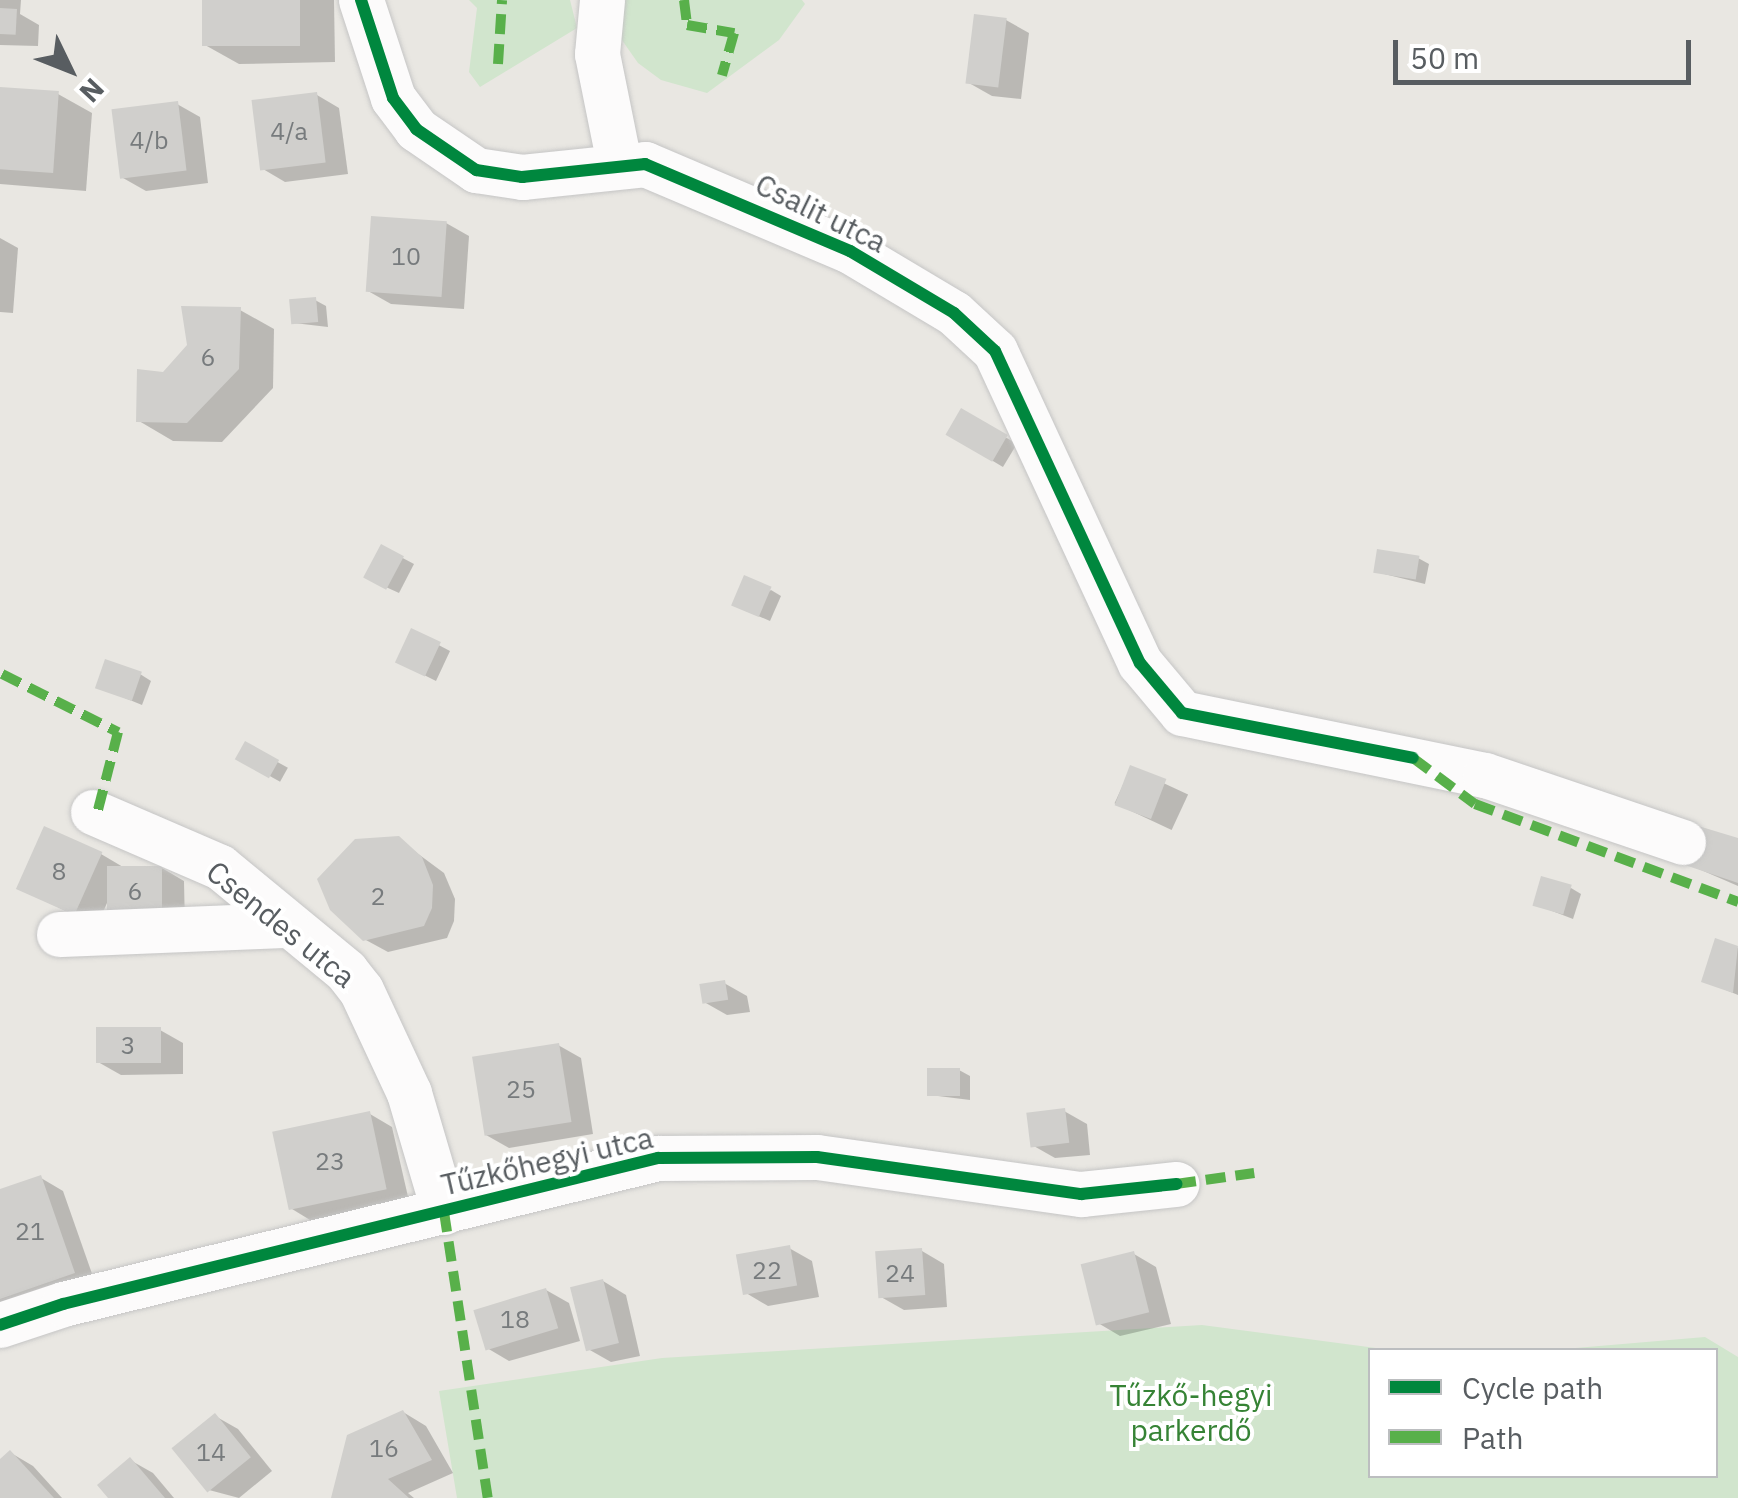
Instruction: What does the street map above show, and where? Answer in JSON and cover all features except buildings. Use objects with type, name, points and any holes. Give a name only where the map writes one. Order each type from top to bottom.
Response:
[{"type":"street","name":"Csalit utca","points":[[361,0],[393,98],[444,152],[476,170],[522,177],[619,164],[678,174],[850,251],[954,313],[995,350],[1132,648],[1182,713],[1413,758],[1543,793],[1684,842]]},
{"type":"street","points":[[602,0],[597,54],[619,164]]},
{"type":"street","name":"Csendes utca","points":[[92,812],[220,867],[362,990],[410,1093],[444,1212]]},
{"type":"street","points":[[58,934],[286,925]]},
{"type":"street","name":"Tűzkőhegyi utca","points":[[0,1325],[658,1158],[720,1153],[817,1157],[1081,1194],[1176,1184]]},
{"type":"green space","points":[[469,0],[570,0],[577,28],[480,87],[469,72],[477,8]]},
{"type":"green space","points":[[626,0],[802,0],[805,4],[779,40],[707,93],[661,80],[638,63],[617,33],[617,11]]},
{"type":"green space","name":"Tűzkő-hegyi parkerdő","points":[[1202,1325],[1376,1348],[1368,1348],[1368,1478],[1718,1478],[1718,1348],[1576,1348],[1705,1337],[1738,1357],[1738,1498],[457,1498],[439,1391],[662,1358]]},
{"type":"marked path","points":[[498,64],[502,0]]},
{"type":"marked path","points":[[684,0],[687,25],[734,33],[722,75]]},
{"type":"marked path","points":[[2,674],[118,732],[97,814]]},
{"type":"marked path","points":[[1413,758],[1475,804],[1738,902]]},
{"type":"marked path","points":[[1176,1184],[1254,1173]]},
{"type":"marked path","points":[[444,1212],[488,1498]]},
{"type":"cycle path","points":[[361,0],[393,98],[416,129],[476,170],[522,177],[645,164],[850,251],[954,313],[995,351],[1140,663],[1182,713],[1413,758]]},
{"type":"cycle path","points":[[0,1325],[63,1304],[658,1158],[817,1157],[1081,1194],[1176,1184]]}]
